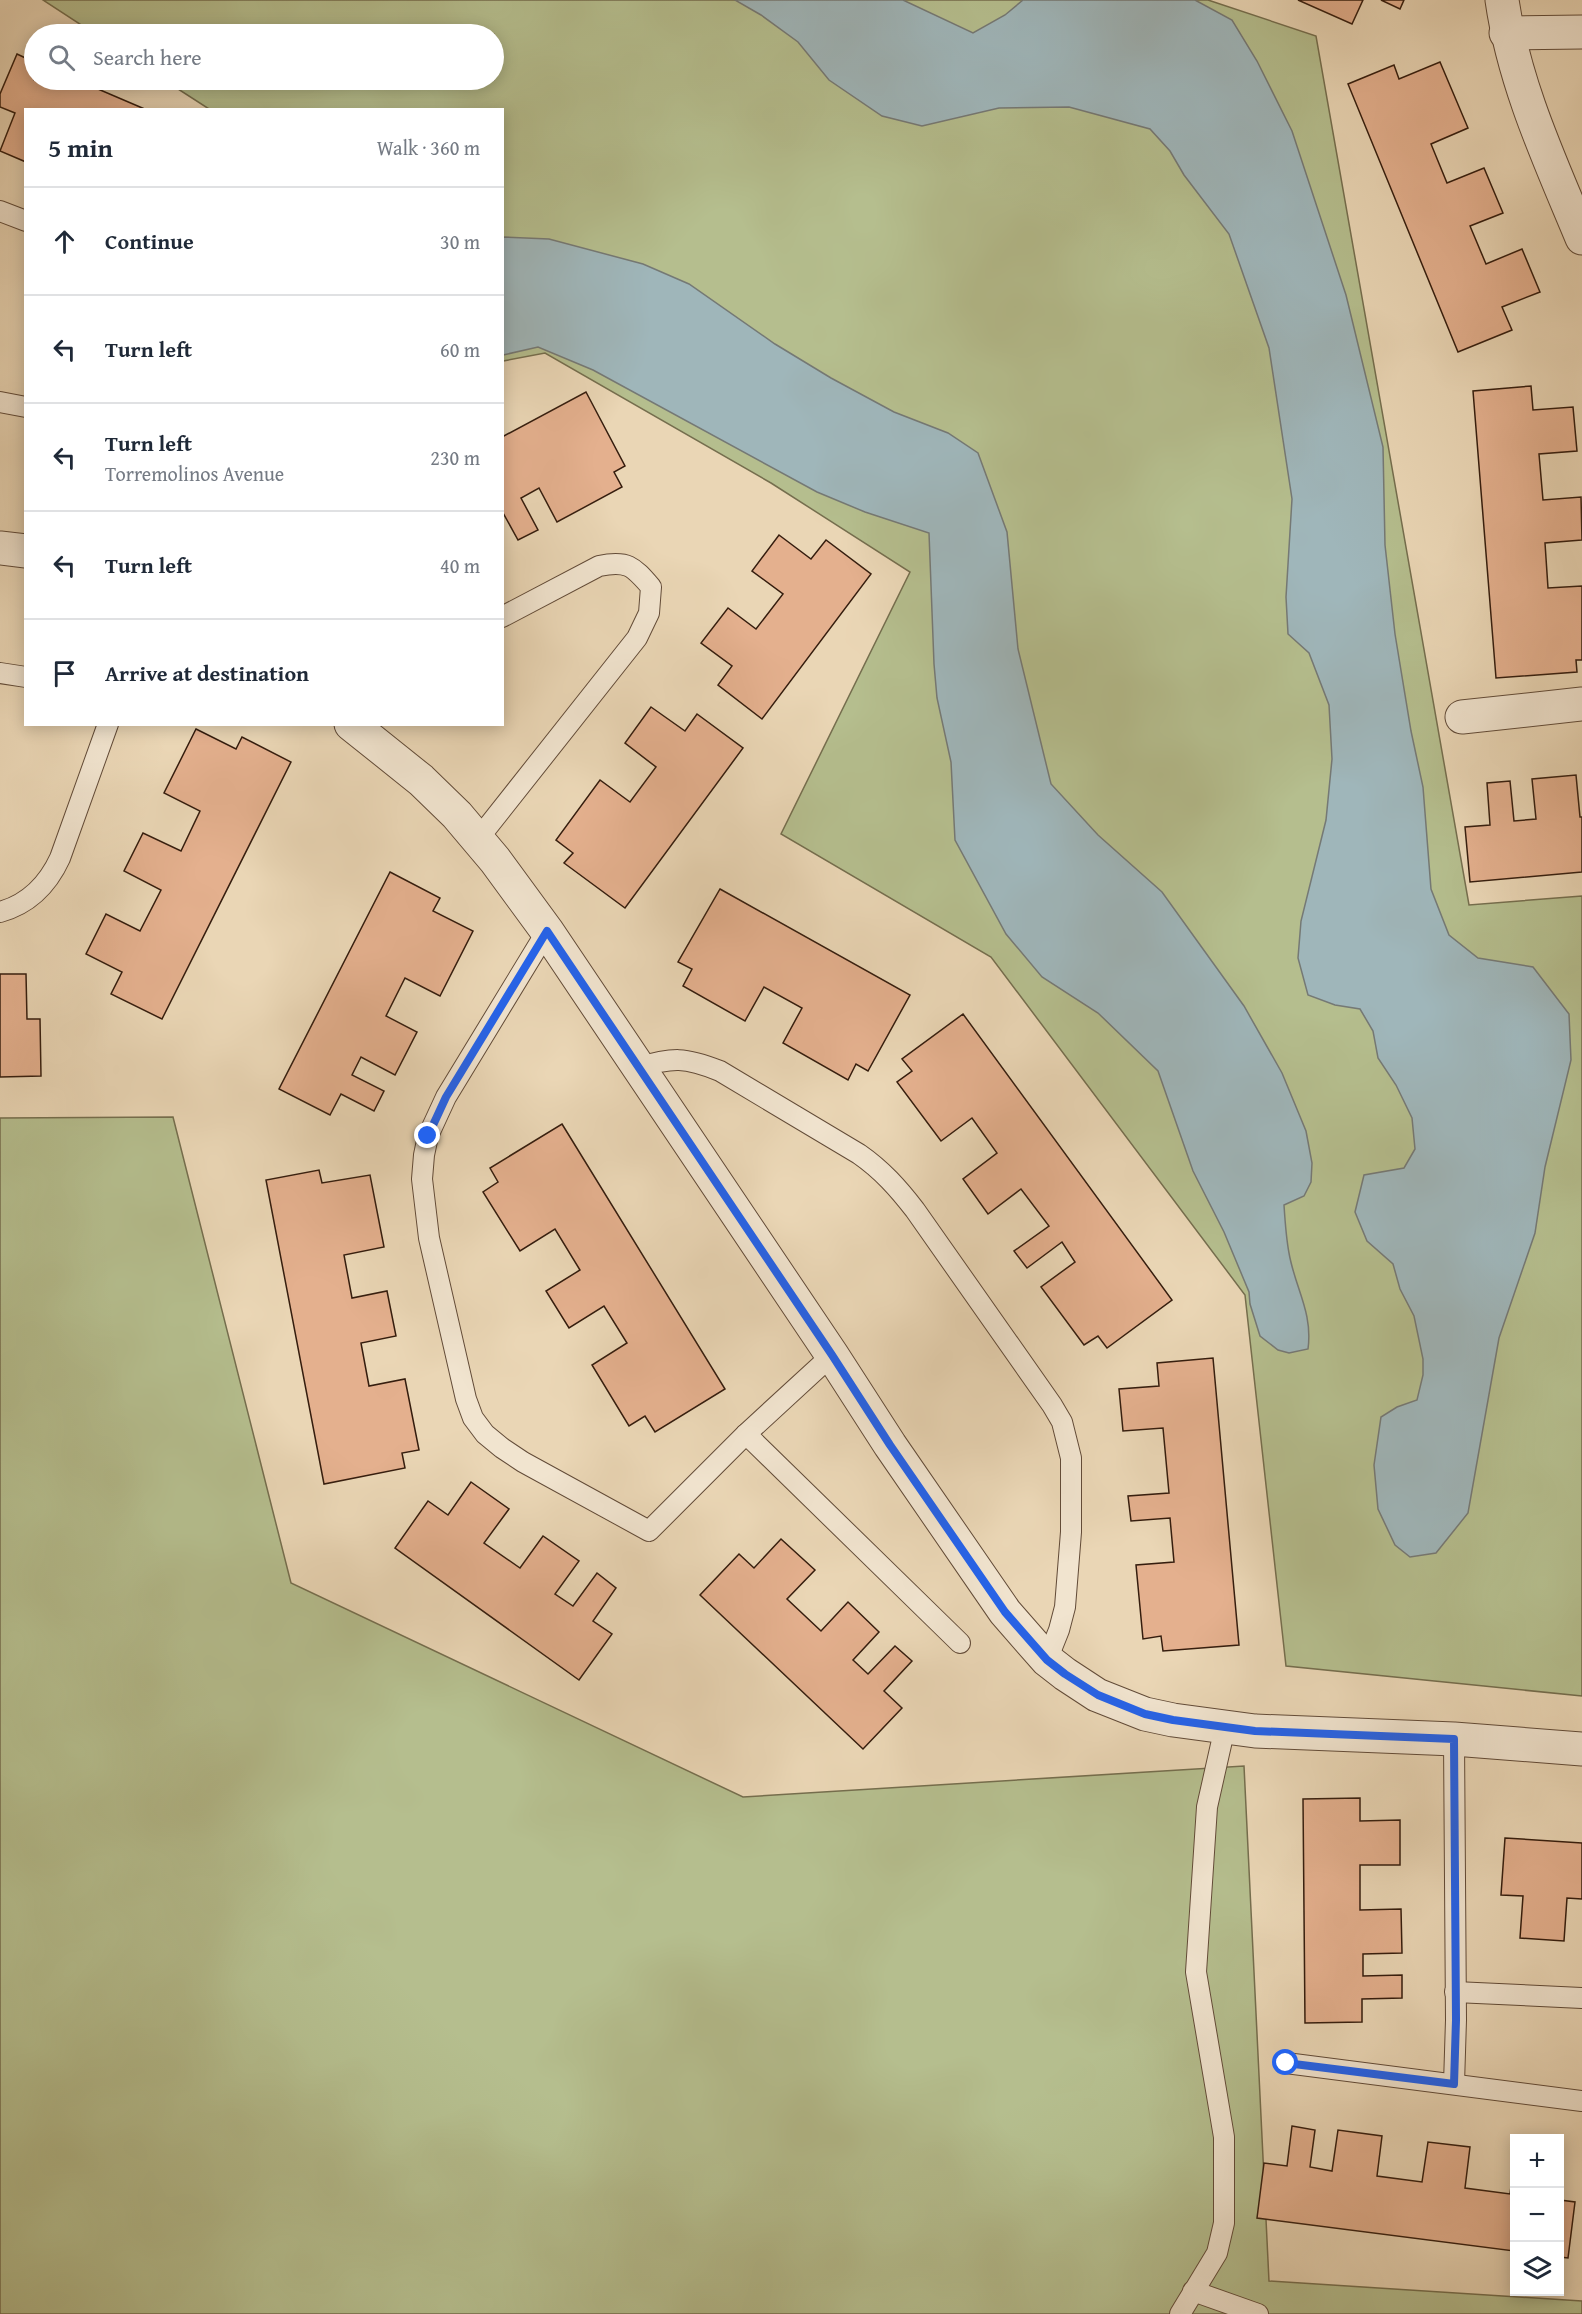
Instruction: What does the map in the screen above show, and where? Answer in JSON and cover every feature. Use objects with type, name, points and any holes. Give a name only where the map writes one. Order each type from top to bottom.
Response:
[{"type":"street","points":[[1502,0],[1506,33],[1520,81],[1549,160],[1582,238]]},
{"type":"street","points":[[1506,33],[1582,32]]},
{"type":"street","points":[[1462,717],[1582,704]]},
{"type":"street","points":[[354,726],[421,780],[478,839],[547,931],[890,1445],[1005,1612],[1047,1660],[1098,1695],[1126,1707],[1173,1720],[1255,1731],[1454,1739],[1582,1749]]},
{"type":"lane","points":[[0,211],[24,220]]},
{"type":"lane","points":[[0,402],[24,407]]},
{"type":"lane","points":[[478,839],[637,638],[650,613],[651,587],[635,568],[614,563],[606,564],[504,616]]},
{"type":"lane","points":[[0,673],[24,677]]},
{"type":"lane","points":[[0,912],[20,905],[52,876],[107,726]]},
{"type":"lane","points":[[547,931],[446,1097],[428,1136],[424,1155],[422,1179],[429,1238],[466,1399],[473,1418],[485,1434],[523,1462],[649,1531],[746,1434],[832,1355]]},
{"type":"lane","points":[[637,1068],[666,1059],[680,1059],[710,1067],[849,1148],[879,1169],[908,1202],[1052,1405],[1062,1422],[1071,1458],[1071,1532],[1065,1607],[1047,1660]]},
{"type":"lane","points":[[746,1434],[960,1643]]},
{"type":"lane","points":[[1180,2314],[1217,2253],[1224,2223],[1224,2137],[1196,1972],[1207,1807],[1225,1727]]},
{"type":"lane","points":[[1454,1739],[1454,2084]]},
{"type":"lane","points":[[1455,1992],[1582,1998]]},
{"type":"lane","points":[[1286,2063],[1582,2101]]},
{"type":"lane","points":[[1193,2291],[1258,2314]]},
{"type":"green space","points":[[43,0],[1208,0],[1316,36],[1469,905],[1582,896],[1582,1696],[1286,1666],[1245,1295],[991,957],[781,834],[910,572],[771,483],[545,353],[504,361],[504,108],[207,108],[180,90],[504,90],[504,24],[80,24]]},
{"type":"green space","points":[[173,1117],[291,1583],[743,1797],[1244,1766],[1269,2281],[1582,2301],[1582,2314],[0,2314],[0,1118]]},
{"type":"water","points":[[735,0],[903,0],[973,33],[1005,15],[1023,0],[1195,0],[1232,20],[1257,61],[1292,131],[1346,295],[1383,447],[1385,545],[1395,634],[1423,787],[1431,889],[1449,935],[1478,958],[1533,967],[1569,1014],[1571,1060],[1545,1167],[1535,1233],[1499,1338],[1468,1513],[1436,1553],[1410,1557],[1395,1545],[1378,1509],[1374,1465],[1381,1417],[1397,1407],[1417,1400],[1423,1375],[1423,1359],[1414,1316],[1400,1289],[1393,1264],[1367,1241],[1355,1212],[1364,1175],[1404,1168],[1415,1149],[1412,1118],[1396,1085],[1378,1058],[1373,1031],[1360,1009],[1335,1005],[1308,995],[1298,958],[1301,921],[1326,820],[1332,759],[1329,705],[1309,653],[1288,634],[1286,597],[1292,499],[1269,348],[1229,234],[1184,175],[1170,151],[1150,129],[1069,107],[999,108],[922,126],[882,116],[829,80],[798,42],[761,15]]},
{"type":"water","points":[[504,237],[549,239],[643,264],[689,284],[775,344],[831,378],[894,412],[948,433],[978,453],[1007,532],[1018,649],[1051,784],[1098,835],[1162,892],[1244,1006],[1282,1073],[1306,1131],[1312,1163],[1311,1182],[1304,1196],[1284,1205],[1289,1253],[1308,1323],[1308,1349],[1289,1353],[1278,1350],[1260,1336],[1250,1304],[1249,1292],[1224,1232],[1193,1171],[1158,1071],[1098,1013],[1042,977],[1006,934],[955,840],[951,762],[937,698],[934,664],[929,533],[865,512],[817,492],[593,370],[538,347],[504,355]]},
{"type":"building","points":[[1298,0],[1363,0],[1352,24]]},
{"type":"building","points":[[1381,0],[1404,0],[1400,9]]},
{"type":"building","points":[[17,54],[24,57],[24,90],[100,90],[142,108],[24,108],[24,161],[0,151],[15,113],[0,107],[0,94]]},
{"type":"building","points":[[1440,62],[1468,128],[1431,144],[1447,183],[1484,168],[1503,213],[1470,226],[1486,264],[1522,249],[1540,292],[1502,307],[1512,330],[1458,352],[1348,84],[1394,65],[1399,79]]},
{"type":"building","points":[[1531,386],[1533,410],[1573,407],[1577,451],[1539,454],[1543,500],[1581,497],[1582,540],[1545,543],[1548,588],[1582,586],[1582,660],[1576,660],[1577,672],[1496,678],[1473,391]]},
{"type":"building","points":[[586,392],[625,466],[614,472],[622,487],[557,522],[539,488],[521,498],[538,530],[518,540],[504,515],[504,436]]},
{"type":"building","points":[[779,535],[811,559],[826,540],[871,574],[762,719],[718,685],[732,666],[701,643],[728,608],[756,629],[783,594],[752,571]]},
{"type":"building","points":[[651,707],[685,731],[697,714],[743,748],[625,908],[564,863],[573,853],[556,840],[600,780],[630,802],[656,767],[625,743]]},
{"type":"building","points":[[196,729],[236,749],[242,737],[291,762],[162,1019],[111,994],[122,972],[86,954],[106,914],[140,931],[161,890],[124,871],[143,833],[181,851],[200,811],[164,793]]},
{"type":"building","points":[[1576,775],[1580,817],[1582,817],[1582,872],[1470,882],[1465,827],[1490,825],[1487,783],[1510,781],[1514,821],[1536,819],[1532,779]]},
{"type":"building","points":[[390,872],[440,898],[433,911],[473,931],[440,996],[405,978],[386,1016],[417,1032],[395,1075],[361,1057],[352,1075],[384,1091],[374,1111],[341,1094],[330,1115],[279,1089]]},
{"type":"building","points":[[720,889],[910,995],[868,1071],[856,1064],[848,1080],[783,1043],[802,1008],[764,987],[745,1021],[683,986],[692,969],[678,962]]},
{"type":"building","points":[[0,974],[26,974],[27,1019],[40,1019],[41,1076],[0,1077]]},
{"type":"building","points":[[963,1014],[1172,1300],[1107,1348],[1098,1336],[1084,1345],[1041,1287],[1075,1262],[1062,1242],[1027,1268],[1014,1251],[1049,1226],[1021,1189],[988,1214],[963,1179],[997,1153],[972,1118],[941,1141],[897,1082],[912,1071],[902,1059]]},
{"type":"building","points":[[562,1124],[725,1389],[655,1432],[645,1416],[629,1426],[592,1365],[627,1343],[604,1306],[569,1328],[546,1291],[580,1270],[555,1229],[520,1251],[483,1192],[498,1182],[490,1168]]},
{"type":"building","points":[[319,1170],[322,1183],[370,1175],[384,1247],[344,1255],[352,1298],[387,1291],[396,1336],[361,1343],[369,1386],[405,1379],[419,1450],[402,1453],[405,1468],[324,1484],[266,1180]]},
{"type":"building","points":[[1213,1358],[1239,1645],[1163,1651],[1161,1636],[1143,1639],[1136,1565],[1174,1562],[1170,1518],[1131,1521],[1128,1496],[1169,1493],[1163,1428],[1123,1431],[1119,1389],[1159,1386],[1157,1363]]},
{"type":"building","points":[[471,1482],[509,1509],[484,1543],[520,1568],[543,1536],[579,1561],[555,1594],[573,1606],[597,1573],[616,1588],[593,1621],[612,1634],[579,1680],[395,1548],[428,1501],[448,1515]]},
{"type":"building","points":[[781,1539],[815,1570],[787,1599],[821,1631],[848,1602],[879,1632],[853,1660],[868,1674],[895,1646],[912,1661],[884,1691],[902,1708],[863,1749],[700,1595],[739,1554],[754,1568]]},
{"type":"building","points":[[1360,1798],[1360,1821],[1400,1820],[1400,1865],[1360,1865],[1360,1910],[1401,1909],[1402,1953],[1363,1954],[1363,1976],[1402,1975],[1402,1998],[1362,1999],[1362,2022],[1305,2023],[1303,1799]]},
{"type":"building","points":[[1505,1838],[1582,1843],[1582,1899],[1567,1898],[1564,1941],[1520,1938],[1523,1896],[1501,1895]]},
{"type":"building","points":[[1292,2126],[1315,2130],[1310,2167],[1332,2171],[1338,2130],[1382,2136],[1377,2176],[1422,2182],[1428,2142],[1470,2147],[1465,2188],[1510,2194],[1510,2250],[1257,2218],[1264,2163],[1287,2166]]},
{"type":"building","points":[[1564,2201],[1575,2202],[1568,2258],[1564,2258]]},
{"type":"route","points":[[428,1136],[446,1097],[547,931],[890,1445],[1005,1612],[1047,1660],[1098,1695],[1145,1714],[1173,1720],[1255,1731],[1454,1739],[1456,2020],[1454,2084],[1286,2063]]}]
